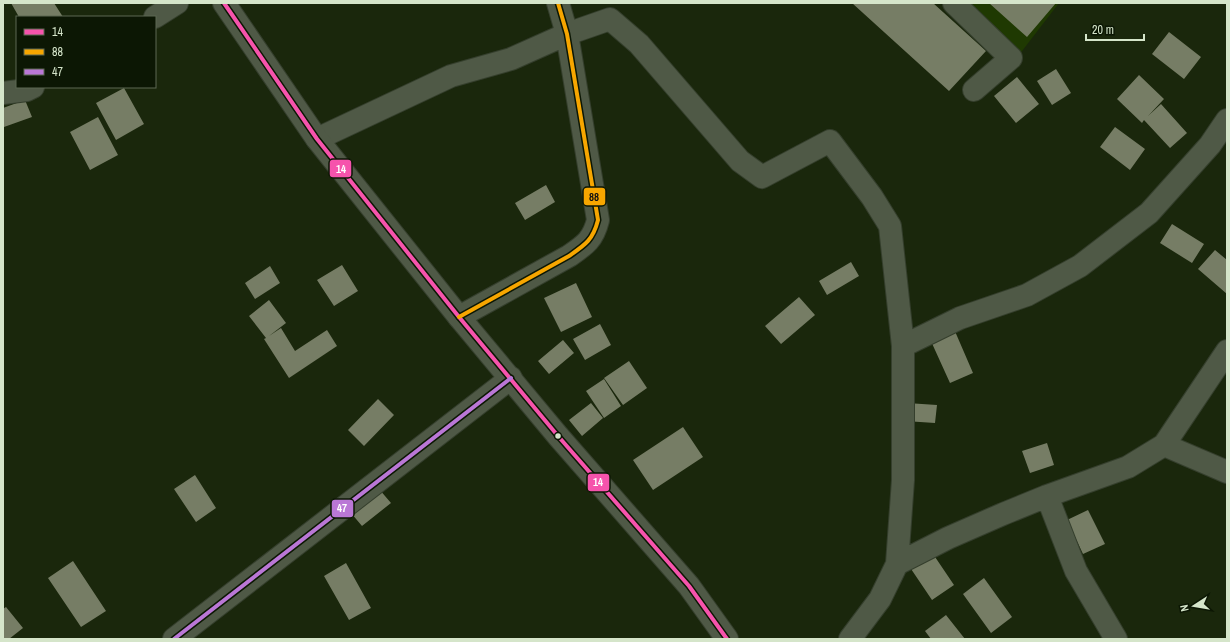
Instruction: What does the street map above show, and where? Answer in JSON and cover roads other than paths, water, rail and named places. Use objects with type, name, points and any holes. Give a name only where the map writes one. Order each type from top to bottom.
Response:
[{"type":"street","points":[[156,16],[177,3]]},
{"type":"street","points":[[224,3],[316,139],[459,317],[558,436],[689,586],[727,639]]},
{"type":"street","points":[[459,317],[569,256],[584,246],[595,232],[598,220],[567,34],[558,3]]},
{"type":"street","points":[[954,3],[1011,58],[974,90]]},
{"type":"street","points":[[316,139],[451,76],[511,59],[567,34],[610,20],[639,44],[740,161],[762,177],[830,142],[872,197],[890,226],[903,346],[903,480],[897,564],[880,599],[850,639]]},
{"type":"street","points":[[3,94],[31,88]]},
{"type":"street","points":[[903,346],[960,318],[1027,295],[1080,266],[1149,213],[1210,144],[1227,120]]},
{"type":"street","points":[[897,564],[948,538],[1046,496],[1128,468],[1164,445],[1227,352]]},
{"type":"street","points":[[174,639],[511,378]]},
{"type":"street","points":[[1164,445],[1227,472]]},
{"type":"street","points":[[1046,496],[1076,571],[1116,639]]}]
